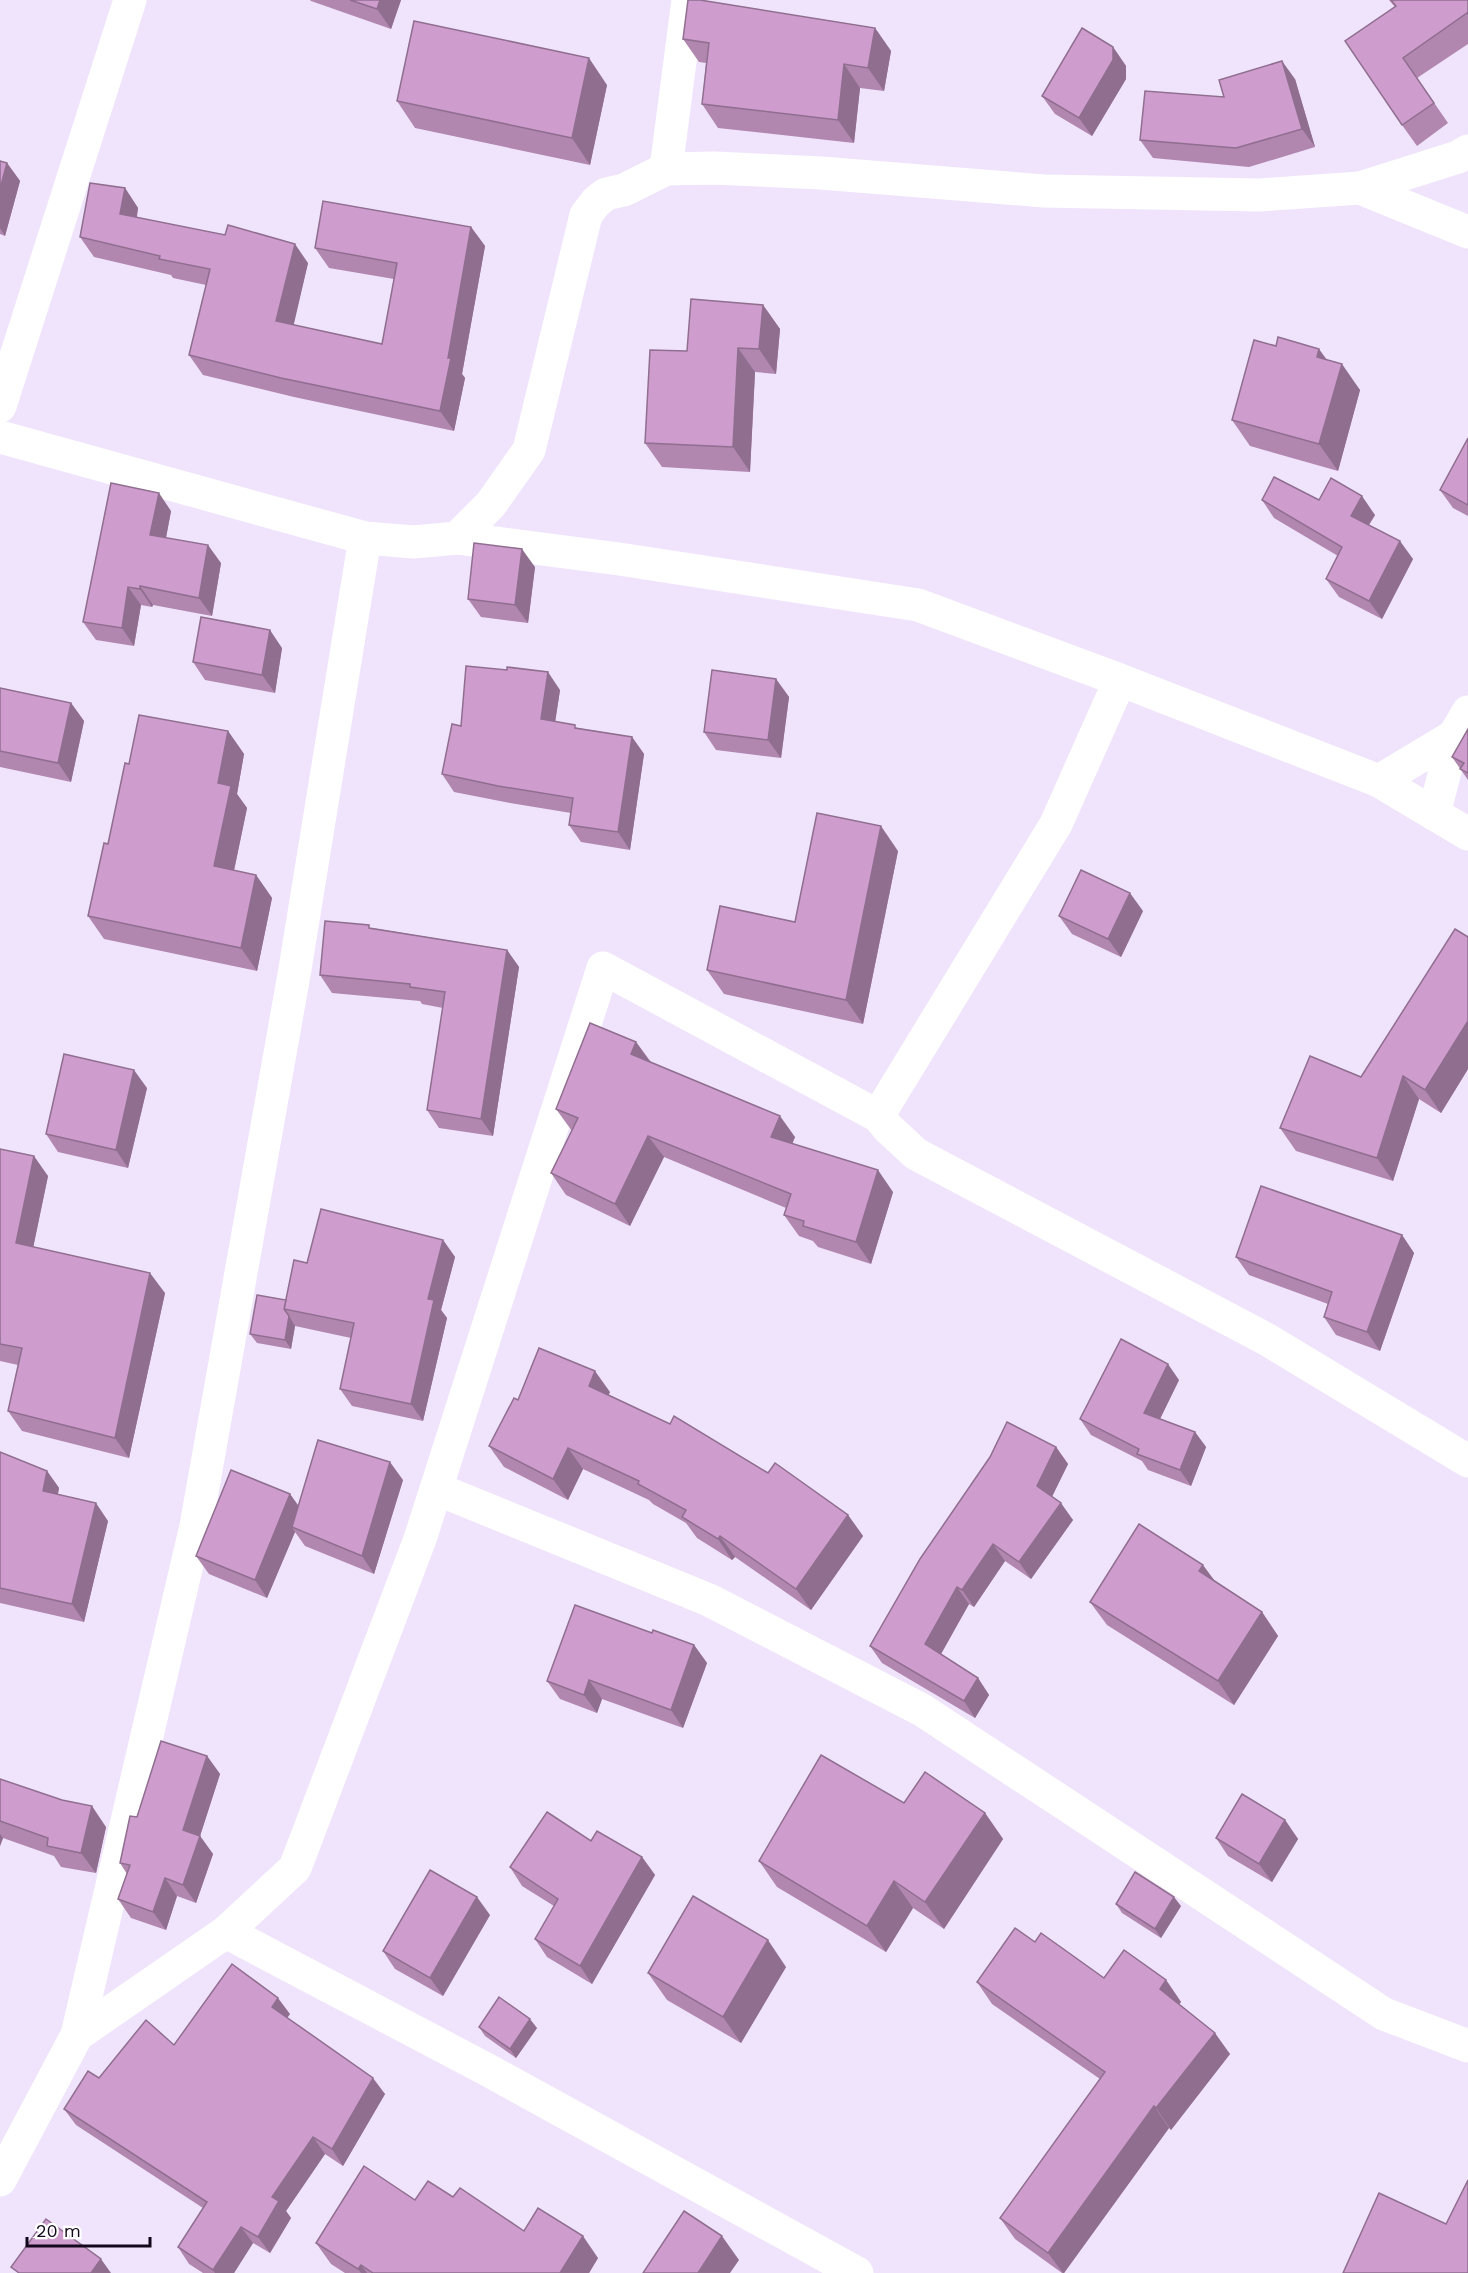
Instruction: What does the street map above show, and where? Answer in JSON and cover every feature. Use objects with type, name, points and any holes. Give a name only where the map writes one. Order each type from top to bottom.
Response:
[{"type":"street","points":[[0,406],[130,0]]},
{"type":"street","points":[[666,169],[688,0]]},
{"type":"street","points":[[457,538],[491,504],[530,450],[586,215],[606,194],[624,190],[666,169],[714,168],[821,173],[1044,191],[1260,195],[1360,188],[1458,157],[1468,151]]},
{"type":"street","points":[[1360,188],[1468,232]]},
{"type":"street","points":[[0,437],[365,537],[414,542],[457,538],[631,561],[918,605],[1120,680],[1378,781],[1468,834]]},
{"type":"street","points":[[0,2180],[77,2035],[196,1526],[295,969],[365,537]]},
{"type":"street","points":[[878,1116],[1056,824],[1120,680]]},
{"type":"street","points":[[1378,781],[1461,724]]},
{"type":"street","points":[[1434,814],[1461,724]]},
{"type":"street","points":[[77,2035],[226,1932],[295,1868],[420,1539],[603,968],[878,1116],[916,1154],[1268,1340],[1468,1461]]},
{"type":"street","points":[[437,1489],[709,1600],[922,1710],[1384,2014],[1468,2046]]},
{"type":"street","points":[[226,1932],[484,2068],[857,2273]]},
{"type":"building","points":[[350,0],[380,0],[377,9]]},
{"type":"building","points":[[688,0],[875,28],[868,68],[844,64],[838,120],[702,104],[709,43],[683,39]]},
{"type":"building","points":[[1391,0],[1468,0],[1468,14],[1403,58],[1434,103],[1402,125],[1345,41],[1396,6]]},
{"type":"building","points":[[414,21],[589,58],[572,138],[397,101]]},
{"type":"building","points":[[1082,28],[1113,47],[1113,60],[1079,118],[1042,96]]},
{"type":"building","points":[[1282,61],[1302,129],[1236,148],[1140,140],[1145,91],[1224,97],[1219,80]]},
{"type":"building","points":[[0,161],[7,163],[0,189]]},
{"type":"building","points":[[90,183],[125,188],[120,214],[225,235],[228,225],[295,244],[276,321],[382,344],[397,263],[315,248],[323,201],[471,227],[448,358],[451,358],[440,411],[281,378],[189,355],[210,269],[159,259],[160,256],[80,237]]},
{"type":"building","points":[[691,299],[763,305],[759,349],[738,348],[733,447],[645,443],[650,350],[687,351]]},
{"type":"building","points":[[1278,337],[1319,349],[1317,357],[1342,364],[1319,444],[1232,420],[1254,340],[1276,346]]},
{"type":"building","points":[[1468,438],[1468,505],[1440,490]]},
{"type":"building","points":[[1274,477],[1319,500],[1331,478],[1362,496],[1351,516],[1400,541],[1369,601],[1326,579],[1342,547],[1262,500]]},
{"type":"building","points":[[111,483],[159,493],[150,535],[208,545],[199,598],[140,586],[140,589],[128,587],[122,628],[83,622]]},
{"type":"building","points":[[474,543],[522,549],[515,605],[468,599]]},
{"type":"building","points":[[201,617],[270,630],[262,675],[193,662]]},
{"type":"building","points":[[466,666],[507,670],[507,667],[548,672],[541,719],[575,725],[575,728],[632,737],[618,832],[569,825],[573,798],[442,774],[452,724],[461,726]]},
{"type":"building","points":[[712,670],[776,679],[768,740],[704,732]]},
{"type":"building","points":[[0,688],[71,703],[58,763],[0,751]]},
{"type":"building","points":[[139,715],[228,731],[218,783],[231,786],[214,866],[256,875],[241,948],[88,916],[104,843],[108,844],[125,763],[129,764]]},
{"type":"building","points":[[1468,729],[1468,773],[1460,769],[1464,763],[1452,757]]},
{"type":"building","points":[[817,813],[881,826],[846,1000],[707,970],[720,906],[795,922]]},
{"type":"building","points":[[1081,870],[1130,893],[1108,939],[1059,916]]},
{"type":"building","points":[[325,921],[369,925],[369,928],[507,950],[481,1119],[427,1110],[445,992],[410,987],[410,984],[320,975]]},
{"type":"building","points":[[1455,929],[1468,937],[1468,1021],[1425,1090],[1403,1076],[1377,1158],[1280,1128],[1310,1056],[1361,1077]]},
{"type":"building","points":[[590,1023],[636,1042],[631,1054],[780,1116],[771,1137],[878,1170],[856,1242],[803,1226],[804,1221],[784,1215],[791,1194],[648,1136],[615,1204],[551,1173],[578,1118],[556,1109]]},
{"type":"building","points":[[64,1054],[134,1070],[116,1150],[46,1134]]},
{"type":"building","points":[[0,1149],[34,1156],[16,1243],[150,1273],[115,1438],[8,1411],[22,1348],[0,1344]]},
{"type":"building","points":[[1261,1186],[1402,1235],[1367,1332],[1324,1317],[1332,1292],[1236,1257]]},
{"type":"building","points":[[321,1209],[443,1240],[428,1299],[434,1300],[411,1404],[340,1389],[354,1323],[284,1309],[294,1260],[307,1263]]},
{"type":"building","points":[[257,1295],[286,1300],[284,1309],[289,1316],[285,1340],[250,1334]]},
{"type":"building","points":[[1121,1339],[1168,1364],[1144,1413],[1195,1432],[1180,1470],[1137,1454],[1139,1449],[1080,1419]]},
{"type":"building","points":[[539,1348],[595,1371],[589,1386],[670,1424],[674,1416],[768,1473],[775,1463],[848,1515],[796,1589],[720,1536],[718,1539],[682,1517],[686,1510],[638,1484],[639,1481],[568,1448],[553,1479],[489,1446],[514,1398],[518,1400]]},
{"type":"building","points":[[1007,1422],[1056,1447],[1037,1486],[1061,1503],[1019,1562],[993,1544],[962,1590],[957,1587],[925,1644],[978,1678],[964,1701],[870,1646],[920,1559],[990,1457]]},
{"type":"building","points":[[318,1440],[390,1462],[362,1556],[292,1527]]},
{"type":"building","points":[[0,1452],[47,1471],[43,1491],[96,1503],[72,1604],[0,1588]]},
{"type":"building","points":[[231,1470],[290,1494],[255,1580],[196,1556]]},
{"type":"building","points":[[1139,1524],[1203,1565],[1199,1571],[1262,1612],[1218,1681],[1090,1602]]},
{"type":"building","points":[[575,1605],[652,1633],[653,1630],[694,1645],[671,1710],[589,1680],[584,1695],[547,1681]]},
{"type":"building","points":[[161,1741],[207,1756],[183,1830],[200,1836],[183,1885],[165,1878],[153,1912],[118,1899],[130,1865],[120,1863],[130,1816],[137,1817]]},
{"type":"building","points":[[821,1755],[904,1803],[925,1772],[985,1813],[925,1902],[894,1881],[867,1926],[759,1861]]},
{"type":"building","points":[[0,1779],[62,1800],[92,1806],[81,1853],[47,1846],[48,1838],[0,1821]]},
{"type":"building","points":[[1242,1794],[1285,1820],[1259,1864],[1216,1838]]},
{"type":"building","points":[[547,1812],[591,1841],[597,1831],[642,1857],[580,1966],[535,1939],[558,1899],[510,1867]]},
{"type":"building","points":[[430,1870],[477,1897],[430,1978],[383,1951]]},
{"type":"building","points":[[1135,1872],[1174,1897],[1155,1929],[1116,1904]]},
{"type":"building","points":[[693,1896],[768,1940],[723,2017],[648,1973]]},
{"type":"building","points":[[1015,1928],[1035,1942],[1041,1933],[1104,1978],[1124,1950],[1166,1980],[1160,1989],[1215,2033],[1156,2108],[1154,2106],[1048,2253],[1000,2218],[1105,2072],[977,1982]]},
{"type":"building","points":[[232,1964],[278,1998],[272,2007],[373,2078],[332,2149],[313,2137],[272,2197],[279,2201],[258,2237],[241,2227],[213,2270],[178,2247],[207,2202],[64,2109],[88,2071],[99,2078],[146,2020],[174,2045]]},
{"type":"building","points":[[499,1997],[530,2019],[510,2049],[479,2027]]},
{"type":"building","points":[[364,2166],[415,2200],[428,2181],[453,2197],[460,2188],[524,2231],[538,2208],[583,2236],[560,2273],[373,2273],[361,2265],[358,2269],[316,2243]]},
{"type":"building","points":[[1468,2180],[1468,2273],[1343,2273],[1379,2193],[1446,2224]]},
{"type":"building","points":[[684,2211],[722,2236],[698,2273],[643,2273]]},
{"type":"building","points":[[46,2219],[101,2259],[91,2273],[19,2273],[11,2267]]}]
